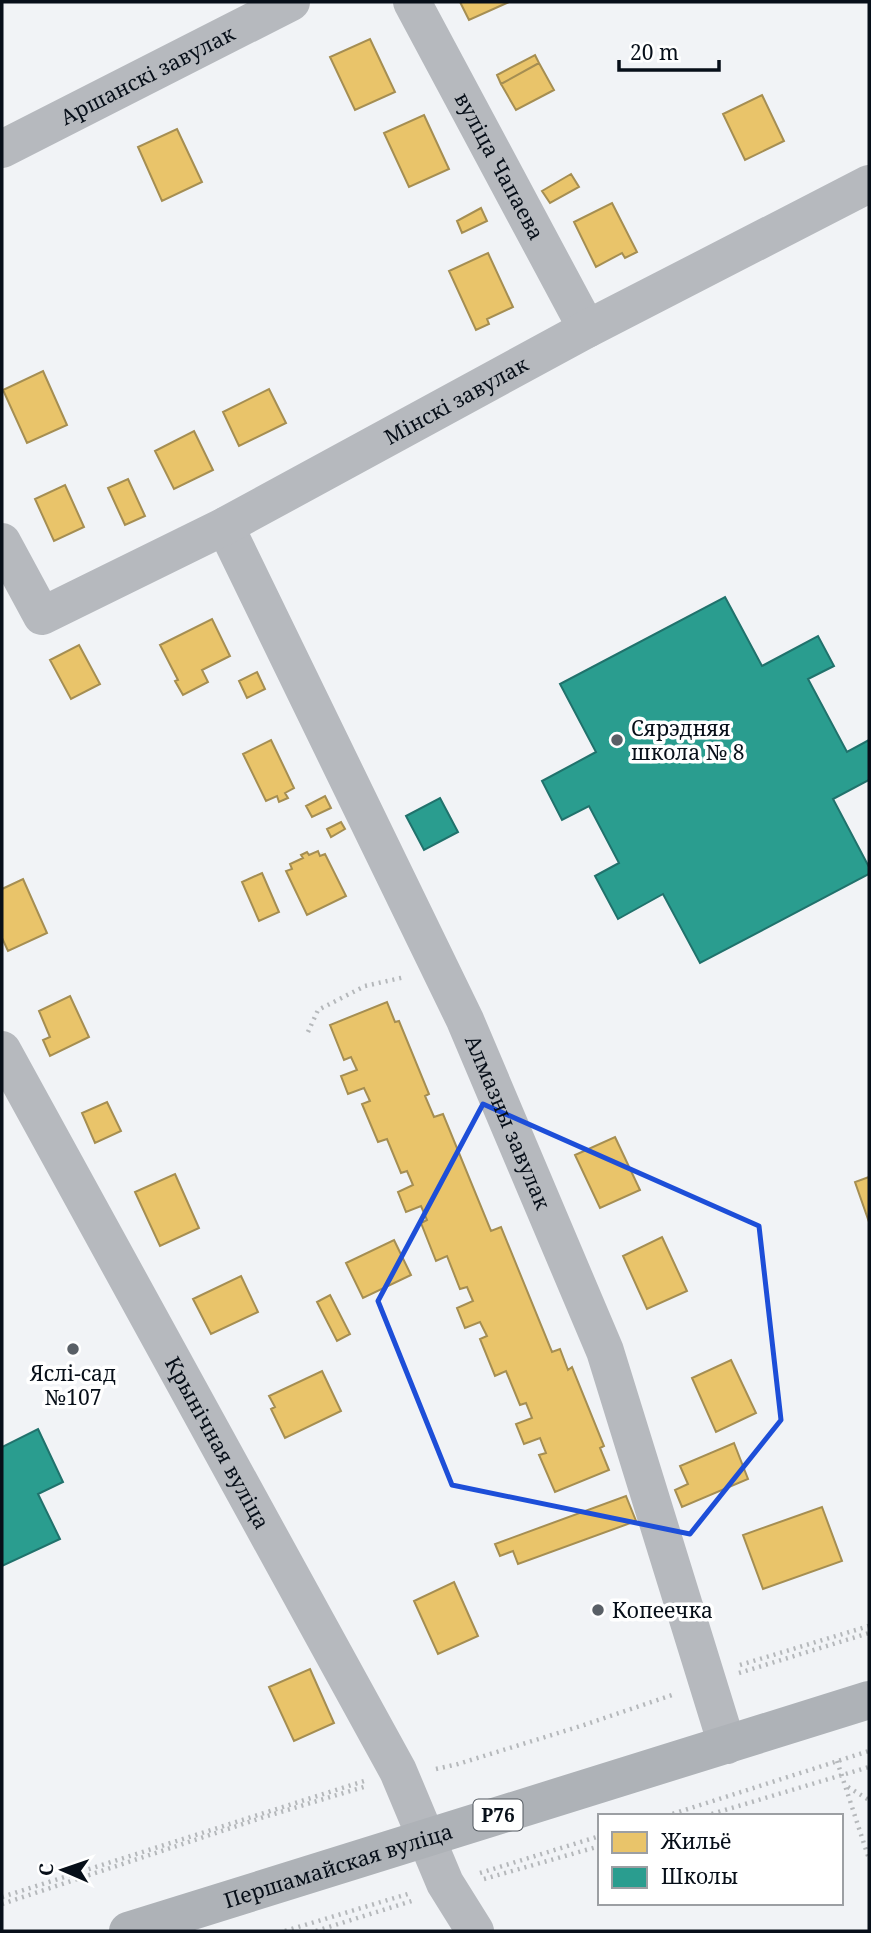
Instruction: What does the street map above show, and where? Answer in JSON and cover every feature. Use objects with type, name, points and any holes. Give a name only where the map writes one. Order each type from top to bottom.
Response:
[{"type":"main road","name":"Першамайская вуліца","points":[[128,1931],[869,1700]]},
{"type":"street","name":"Аршанскі завулак","points":[[2,149],[291,2]]},
{"type":"street","name":"вуліца Чапаева","points":[[412,2],[587,330]]},
{"type":"street","name":"Мінскі завулак","points":[[2,542],[42,616],[225,526],[587,330],[869,184]]},
{"type":"street","name":"Алмазны завулак","points":[[225,526],[465,1020],[605,1350],[727,1745]]},
{"type":"street","name":"Крынічная вуліца","points":[[2,1050],[398,1770],[445,1883],[475,1931]]},
{"type":"path","points":[[308,1032],[318,1010],[365,986],[441,970]]},
{"type":"path","points":[[706,1675],[869,1626]]},
{"type":"path","points":[[672,1814],[869,1751]]},
{"type":"path","points":[[837,1761],[869,1859]]},
{"type":"path","points":[[712,1814],[869,1767]]},
{"type":"path","points":[[2,1896],[398,1770]]},
{"type":"path","points":[[847,1787],[869,1800]]},
{"type":"highlighted area","points":[[483,1104],[759,1226],[781,1420],[690,1534],[452,1485],[378,1301]]},
{"type":"building: Жильё","points":[[460,2],[509,2],[469,20]]},
{"type":"building: Жильё","points":[[370,39],[395,92],[355,110],[330,57]]},
{"type":"building: Жильё","points":[[535,55],[539,63],[501,84],[497,75]]},
{"type":"building: Жильё","points":[[539,63],[554,90],[516,110],[501,84]]},
{"type":"building: Жильё","points":[[762,95],[784,141],[745,160],[723,114]]},
{"type":"building: Жильё","points":[[424,115],[449,169],[409,187],[384,133]]},
{"type":"building: Жильё","points":[[177,129],[202,182],[162,201],[138,147]]},
{"type":"building: Жильё","points":[[571,174],[579,187],[550,203],[542,191]]},
{"type":"building: Жильё","points":[[612,203],[637,252],[625,258],[622,253],[596,267],[574,222]]},
{"type":"building: Жильё","points":[[481,208],[487,221],[462,233],[457,221]]},
{"type":"building: Жильё","points":[[488,253],[513,307],[487,319],[489,324],[476,330],[449,271]]},
{"type":"building: Жильё","points":[[43,371],[67,425],[27,443],[3,390]]},
{"type":"building: Жильё","points":[[269,389],[286,423],[239,446],[223,412]]},
{"type":"building: Жильё","points":[[194,431],[213,470],[174,489],[155,451]]},
{"type":"building: Жильё","points":[[128,479],[145,516],[125,525],[108,488]]},
{"type":"building: Жильё","points":[[65,485],[84,527],[54,541],[35,499]]},
{"type":"building: Жильё","points":[[212,619],[230,656],[202,670],[208,682],[183,695],[160,645]]},
{"type":"building: Жильё","points":[[79,645],[100,684],[71,699],[50,660]]},
{"type":"building: Жильё","points":[[257,672],[265,689],[247,698],[239,681]]},
{"type":"building: Жильё","points":[[271,740],[294,788],[285,793],[288,798],[279,802],[277,796],[266,801],[243,754]]},
{"type":"building: Жильё","points":[[325,796],[331,808],[312,817],[306,806]]},
{"type":"building: Жильё","points":[[341,822],[345,829],[331,837],[327,829]]},
{"type":"building: Жильё","points":[[318,851],[320,856],[325,854],[346,896],[307,915],[286,871],[292,869],[290,864],[303,858],[301,855]]},
{"type":"building: Жильё","points":[[262,873],[279,912],[259,921],[242,882]]},
{"type":"building: Жильё","points":[[23,879],[47,933],[8,951],[2,938],[2,889]]},
{"type":"building: Жильё","points":[[70,996],[89,1037],[50,1056],[43,1040],[50,1037],[39,1011]]},
{"type":"building: Жильё","points":[[387,1002],[395,1022],[399,1021],[429,1094],[425,1096],[434,1117],[443,1114],[491,1231],[501,1227],[552,1352],[560,1349],[568,1370],[572,1367],[604,1446],[600,1448],[609,1470],[555,1492],[539,1455],[546,1453],[540,1438],[524,1444],[516,1424],[532,1418],[526,1403],[520,1405],[506,1371],[495,1376],[480,1339],[487,1336],[480,1322],[465,1328],[457,1308],[473,1301],[467,1287],[460,1289],[447,1256],[436,1261],[421,1223],[427,1220],[421,1206],[406,1212],[398,1192],[413,1185],[407,1171],[401,1173],[387,1139],[378,1142],[362,1104],[370,1101],[364,1088],[348,1094],[341,1076],[357,1070],[351,1057],[344,1060],[330,1025]]},
{"type":"building: Жильё","points":[[107,1102],[121,1131],[95,1143],[82,1113]]},
{"type":"building: Жильё","points":[[615,1137],[640,1190],[600,1208],[575,1155]]},
{"type":"building: Жильё","points":[[175,1174],[199,1228],[160,1246],[135,1192]]},
{"type":"building: Жильё","points":[[869,1177],[869,1222],[855,1182]]},
{"type":"building: Жильё","points":[[662,1237],[687,1291],[647,1309],[623,1256]]},
{"type":"building: Жильё","points":[[394,1240],[411,1275],[363,1298],[346,1263]]},
{"type":"building: Жильё","points":[[241,1276],[258,1312],[211,1334],[193,1299]]},
{"type":"building: Жильё","points":[[330,1295],[350,1334],[337,1341],[317,1302]]},
{"type":"building: Жильё","points":[[731,1360],[756,1413],[716,1432],[692,1378]]},
{"type":"building: Жильё","points":[[322,1371],[341,1411],[285,1438],[271,1409],[275,1407],[269,1396]]},
{"type":"building: Жильё","points":[[734,1443],[748,1479],[682,1507],[675,1490],[688,1484],[680,1466]]},
{"type":"building: Жильё","points":[[626,1496],[636,1521],[518,1564],[513,1551],[500,1556],[495,1544]]},
{"type":"building: Жильё","points":[[822,1507],[842,1561],[763,1589],[743,1535]]},
{"type":"building: Жильё","points":[[454,1582],[478,1636],[438,1654],[414,1601]]},
{"type":"building: Жильё","points":[[310,1669],[334,1723],[294,1741],[269,1687]]},
{"type":"building: Школы","points":[[725,597],[762,666],[818,636],[834,666],[808,679],[847,752],[869,740],[869,780],[833,799],[869,867],[869,874],[700,963],[663,894],[618,919],[595,876],[619,863],[589,806],[562,820],[542,781],[596,752],[560,684]]},
{"type":"building: Школы","points":[[440,798],[458,832],[424,850],[406,816]]},
{"type":"building: Школы","points":[[38,1429],[63,1482],[38,1494],[60,1539],[2,1566],[2,1447]]},
{"type":"place","name":"Сярэдняя школа № 8","points":[[617,740]]},
{"type":"place","name":"Яслі-сад №107","points":[[73,1349]]},
{"type":"place","name":"Копеечка","points":[[598,1610]]}]
